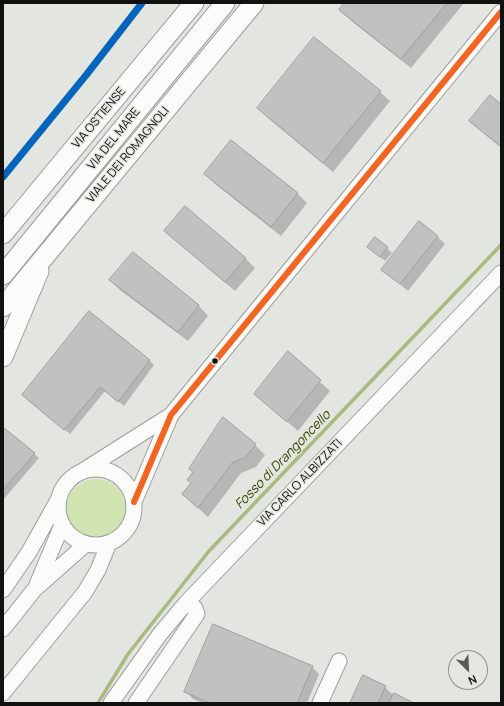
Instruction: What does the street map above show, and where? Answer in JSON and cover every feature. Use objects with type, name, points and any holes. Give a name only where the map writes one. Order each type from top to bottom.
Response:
[{"type":"main road","name":"VIA OSTIENSE","points":[[3,234],[194,3]]},
{"type":"main road","name":"VIA DEL MARE","points":[[3,275],[225,3]]},
{"type":"main road","name":"VIALE DEI ROMAGNOLI","points":[[3,307],[254,3]]},
{"type":"main road","points":[[3,356],[47,252]]},
{"type":"street","points":[[58,499],[58,517],[68,534],[76,540],[86,544],[98,546],[109,543],[120,537],[129,527],[133,515],[134,502],[172,415],[501,12]]},
{"type":"street","name":"VIA CARLO ALBIZZATI","points":[[111,703],[160,634],[186,603],[501,274]]},
{"type":"street","points":[[3,590],[29,552],[63,488],[70,480],[172,415]]},
{"type":"street","points":[[79,473],[90,470],[102,470],[114,474],[123,481],[130,490],[134,502]]},
{"type":"street","points":[[34,590],[62,525]]},
{"type":"street","points":[[3,693],[86,592],[98,570],[109,543]]},
{"type":"street","points":[[6,626],[34,590],[86,544]]},
{"type":"street","points":[[136,703],[197,614],[195,608],[186,603]]},
{"type":"street","points":[[320,703],[339,661]]},
{"type":"green space","points":[[96,479],[112,484],[117,488],[121,493],[126,509],[121,525],[117,530],[112,534],[96,539],[80,534],[75,530],[71,525],[66,509],[71,493],[75,488],[80,484]]},
{"type":"building","points":[[344,3],[447,3],[401,59],[339,10]]},
{"type":"building","points":[[314,37],[381,91],[323,163],[257,108]]},
{"type":"building","points":[[490,95],[501,104],[501,147],[469,121]]},
{"type":"building","points":[[231,140],[298,193],[271,227],[204,174]]},
{"type":"building","points":[[185,206],[246,258],[225,282],[164,231]]},
{"type":"building","points":[[419,221],[438,236],[400,284],[381,270]]},
{"type":"building","points":[[375,237],[388,247],[380,257],[367,247]]},
{"type":"building","points":[[133,252],[199,305],[178,332],[109,280]]},
{"type":"building","points":[[89,311],[150,360],[118,402],[100,387],[64,430],[22,395]]},
{"type":"building","points":[[288,351],[321,380],[287,422],[254,394]]},
{"type":"building","points":[[223,417],[256,444],[246,457],[232,463],[198,508],[182,494],[191,483],[187,480],[193,472],[189,469]]},
{"type":"building","points":[[3,427],[35,453],[3,490]]},
{"type":"building","points":[[213,624],[313,666],[297,703],[210,703],[184,692]]},
{"type":"building","points":[[363,675],[386,686],[378,703],[350,703]]},
{"type":"building","points":[[394,693],[414,703],[389,703]]},
{"type":"waterway","name":"Fosso di Drangoncello","points":[[98,703],[128,654],[209,551],[501,245]]},
{"type":"transit line","points":[[3,177],[87,74],[142,3]]},
{"type":"transit line","points":[[134,502],[171,415],[501,12]]}]
